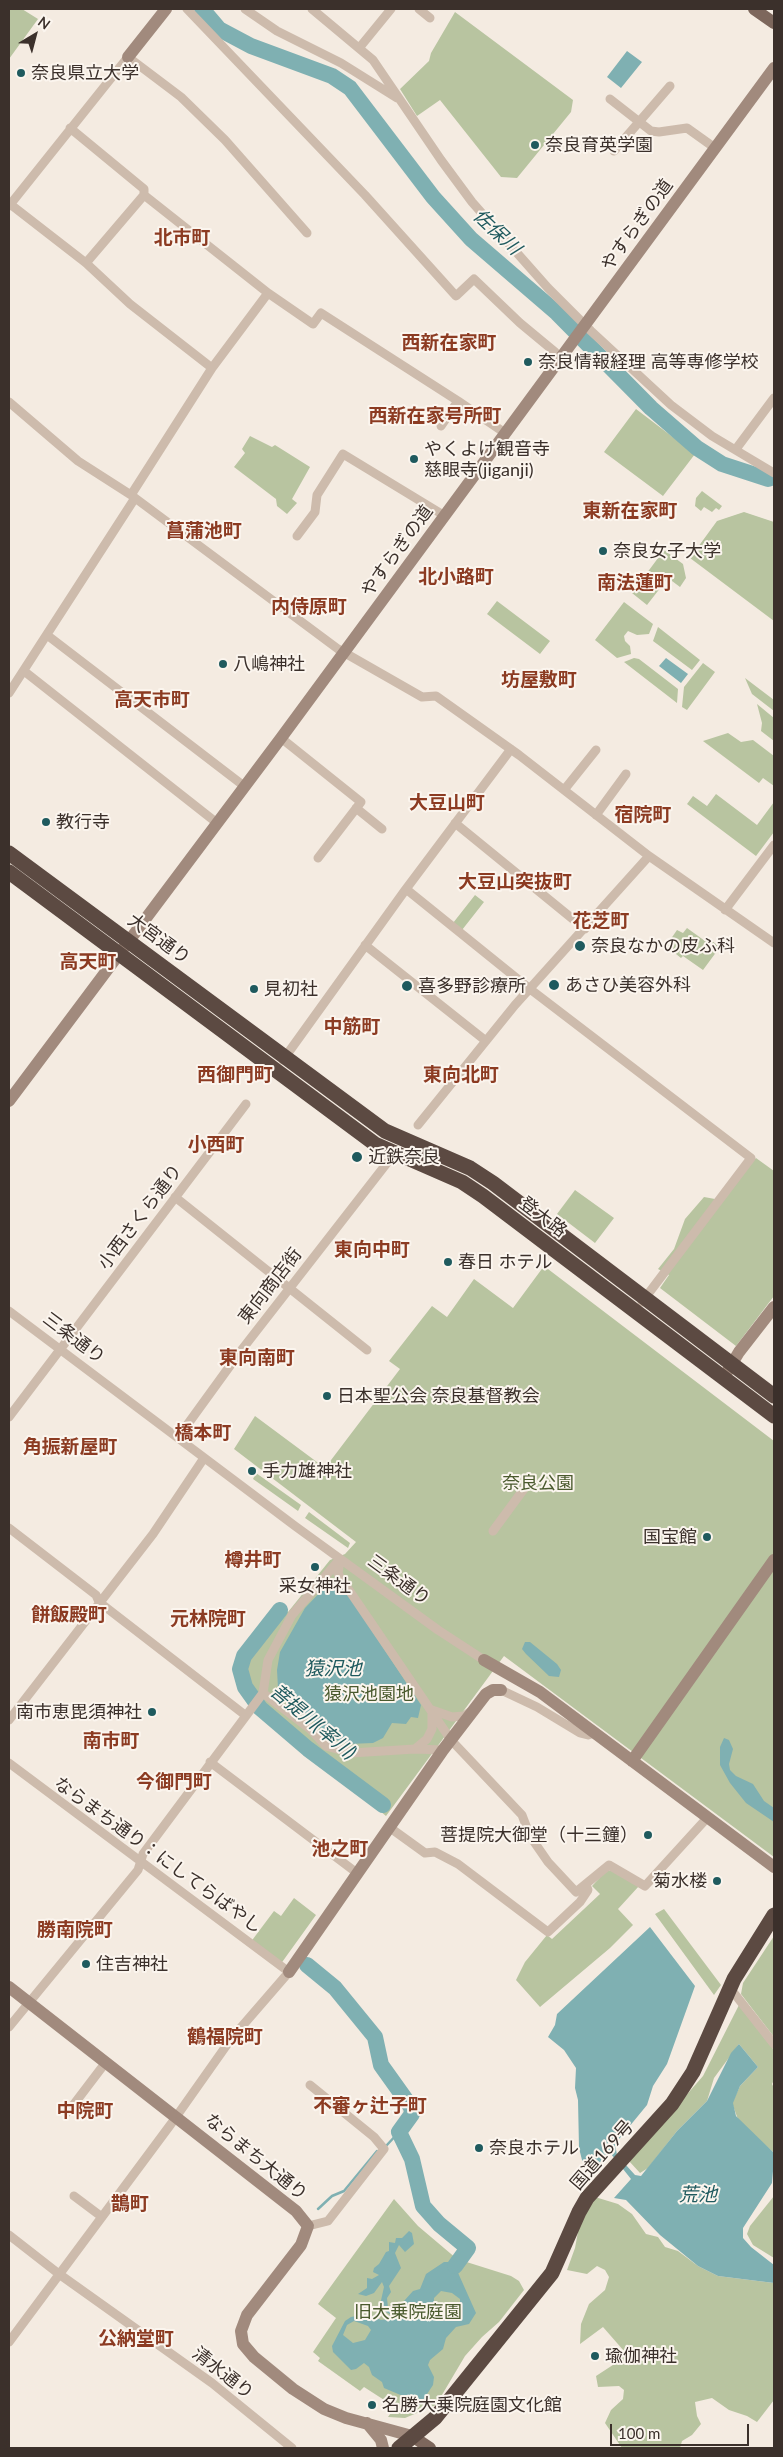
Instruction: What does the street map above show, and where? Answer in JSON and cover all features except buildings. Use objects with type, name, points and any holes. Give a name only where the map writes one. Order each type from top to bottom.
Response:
[{"type":"highway","name":"大宮通り","points":[[9,854],[130,941],[280,1064]]},
{"type":"highway","name":"大宮通り","points":[[9,872],[119,954],[280,1064]]},
{"type":"highway","name":"登大路","points":[[280,1064],[385,1131],[470,1168],[493,1183],[646,1300],[728,1371],[774,1416]]},
{"type":"highway","name":"登大路","points":[[280,1064],[375,1144],[462,1182],[631,1307],[728,1371],[774,1396]]},
{"type":"highway","points":[[483,1196],[493,1183]]},
{"type":"highway","name":"国道169号","points":[[399,2448],[435,2418],[552,2273],[587,2198],[672,2104],[693,2072],[730,1988],[774,1915]]},
{"type":"main road","points":[[754,9],[774,23]]},
{"type":"main road","points":[[412,2436],[430,2448]]},
{"type":"street","points":[[166,9],[9,205],[86,263],[130,304],[212,368]]},
{"type":"street","points":[[187,9],[365,195],[456,296],[474,278],[520,323],[555,352]]},
{"type":"street","points":[[245,9],[277,31],[341,62],[400,100]]},
{"type":"street","points":[[312,9],[373,60],[472,202],[584,327],[671,405],[712,436],[772,472]]},
{"type":"street","points":[[360,48],[391,9]]},
{"type":"street","points":[[419,9],[430,18]]},
{"type":"street","points":[[128,57],[181,98],[225,140],[306,233]]},
{"type":"street","name":"やすらぎの道","points":[[9,1101],[281,738],[774,68]]},
{"type":"street","points":[[614,150],[670,86]]},
{"type":"street","points":[[610,99],[651,131],[659,132],[688,128],[715,148]]},
{"type":"street","points":[[70,128],[144,188],[144,195],[86,263]]},
{"type":"street","points":[[144,195],[268,293],[313,324],[321,313],[458,400],[505,433]]},
{"type":"street","points":[[9,693],[47,635],[212,368],[268,293]]},
{"type":"street","points":[[736,449],[774,398]]},
{"type":"street","points":[[441,426],[458,400]]},
{"type":"street","points":[[9,402],[78,462],[133,497],[338,649],[345,651],[422,697],[436,696],[511,750],[649,856],[774,942]]},
{"type":"street","points":[[297,536],[314,512],[317,495],[343,454],[445,516]]},
{"type":"street","points":[[47,635],[244,786]]},
{"type":"street","points":[[24,671],[217,823]]},
{"type":"street","points":[[281,738],[361,802],[318,858]]},
{"type":"street","points":[[280,1064],[364,945],[511,750]]},
{"type":"street","points":[[564,790],[596,750]]},
{"type":"street","points":[[596,815],[626,774]]},
{"type":"street","points":[[356,808],[382,829]]},
{"type":"street","points":[[456,824],[585,929]]},
{"type":"street","points":[[725,910],[774,846]]},
{"type":"street","points":[[418,1125],[530,989],[649,856]]},
{"type":"street","points":[[406,889],[530,989],[751,1158],[646,1300],[639,1305],[631,1307]]},
{"type":"street","points":[[364,945],[486,1041]]},
{"type":"street","name":"小西さくら通り","points":[[9,1417],[246,1104]]},
{"type":"street","name":"東向商店街","points":[[182,1432],[289,1288],[387,1163]]},
{"type":"street","points":[[175,1197],[367,1350]]},
{"type":"street","points":[[728,1371],[739,1352],[774,1307]]},
{"type":"street","name":"三条通り","points":[[9,1311],[340,1559],[438,1630],[484,1660],[540,1692],[774,1867]]},
{"type":"street","points":[[9,1720],[99,1602],[154,1534],[204,1458]]},
{"type":"street","points":[[493,1531],[530,1482]]},
{"type":"street","points":[[9,1528],[96,1595],[99,1602],[245,1715]]},
{"type":"street","points":[[9,2027],[138,1870],[143,1854],[262,1694],[265,1669],[276,1641],[292,1615],[340,1559]]},
{"type":"street","points":[[340,1559],[338,1574],[432,1710],[447,1745],[522,1814],[530,1836],[548,1862],[576,1892],[609,1865],[645,1886],[706,1818]]},
{"type":"street","points":[[632,1761],[774,1560]]},
{"type":"street","points":[[9,2342],[177,2116],[234,2035],[289,1972],[447,1745],[486,1694],[493,1690],[501,1690],[537,1707],[580,1734],[588,1736],[594,1733]]},
{"type":"street","points":[[262,1694],[310,1728],[326,1746],[341,1752],[415,1749],[447,1745]]},
{"type":"street","points":[[432,1710],[452,1717],[464,1716],[474,1710]]},
{"type":"street","points":[[415,1749],[427,1739],[432,1729],[432,1710]]},
{"type":"street","points":[[210,1762],[357,1873]]},
{"type":"street","name":"ならまち通り：にしてらばやし","points":[[9,1763],[289,1972]]},
{"type":"street","points":[[389,1827],[425,1853],[435,1852],[458,1864],[548,1932],[580,1902],[588,1890],[586,1885]]},
{"type":"street","name":"ならまち大通り","points":[[9,1986],[296,2211],[308,2226],[301,2246],[247,2315],[241,2331],[243,2344],[254,2357],[316,2404],[346,2418],[412,2436]]},
{"type":"street","points":[[730,1988],[774,2044]]},
{"type":"street","points":[[68,2112],[106,2062]]},
{"type":"street","points":[[308,2226],[328,2221],[384,2148],[355,2120],[310,2085]]},
{"type":"street","points":[[74,2196],[102,2217]]},
{"type":"street","name":"清水通り","points":[[9,2235],[59,2274],[212,2383],[292,2448]]},
{"type":"street","points":[[367,2423],[382,2440],[383,2448]]},
{"type":"green space","points":[[9,9],[22,9],[38,19],[9,59]]},
{"type":"green space","points":[[455,12],[573,100],[571,112],[517,178],[501,177],[440,100],[417,116],[400,89],[429,61],[431,53]]},
{"type":"green space","points":[[636,409],[695,454],[663,496],[604,452]]},
{"type":"green space","points":[[250,436],[272,447],[275,445],[310,467],[292,499],[297,503],[287,514],[277,506],[276,499],[234,467],[245,453],[242,449]]},
{"type":"green space","points":[[702,491],[722,506],[719,510],[716,508],[712,512],[704,507],[701,511],[695,506],[696,498]]},
{"type":"green space","points":[[744,512],[774,522],[774,621],[690,558],[717,521]]},
{"type":"green space","points":[[664,550],[683,564],[686,578],[680,587],[668,578],[647,605],[632,593]]},
{"type":"green space","points":[[497,601],[550,641],[540,654],[487,614]]},
{"type":"green space","points":[[624,602],[653,624],[649,634],[637,635],[628,631],[624,636],[625,641],[630,646],[631,654],[617,658],[595,640]]},
{"type":"green space","points":[[658,627],[700,660],[692,670],[653,641]]},
{"type":"green space","points":[[634,658],[639,659],[678,689],[677,703],[624,662]]},
{"type":"green space","points":[[703,663],[715,672],[687,710],[682,707],[684,687]]},
{"type":"green space","points":[[745,678],[774,700],[774,711],[752,694]]},
{"type":"green space","points":[[757,704],[774,718],[774,741],[761,731],[762,723]]},
{"type":"green space","points":[[728,733],[741,742],[753,740],[774,756],[774,786],[763,778],[759,783],[703,741]]},
{"type":"green space","points":[[716,794],[757,825],[774,802],[774,832],[756,856],[687,804],[693,796],[707,806]]},
{"type":"green space","points":[[475,895],[484,902],[462,930],[453,923]]},
{"type":"green space","points":[[687,928],[705,941],[708,938],[720,947],[703,970],[683,956],[681,958],[666,946],[677,930],[683,933]]},
{"type":"green space","points":[[756,1158],[774,1171],[774,1296],[736,1346],[660,1288],[669,1275],[658,1269],[674,1249],[685,1219],[704,1197],[715,1199]]},
{"type":"green space","points":[[575,1190],[614,1218],[595,1243],[557,1214]]},
{"type":"green space","name":"奈良公園","points":[[544,1266],[774,1441],[774,1857],[504,1656],[386,1816],[255,1708],[242,1686],[239,1675],[240,1660],[243,1653],[281,1604],[288,1612],[330,1560],[345,1554],[356,1542],[234,1449],[255,1416],[325,1468],[400,1369],[389,1361],[432,1306],[447,1317],[474,1279],[513,1308]]},
{"type":"green space","points":[[256,1473],[301,1505],[298,1511],[253,1479]]},
{"type":"green space","points":[[309,1512],[350,1543],[348,1548],[305,1518]]},
{"type":"green space","points":[[611,1870],[639,1886],[618,1909],[633,1925],[610,1948],[540,2007],[516,1980],[525,1962],[547,1935],[552,1939],[600,1894],[592,1886],[605,1872]]},
{"type":"green space","points":[[294,1898],[316,1915],[280,1965],[250,1943],[274,1911],[281,1916]]},
{"type":"green space","points":[[664,1909],[721,1985],[714,1995],[655,1914]]},
{"type":"green space","points":[[774,1936],[774,2037],[741,1994],[743,1983]]},
{"type":"green space","points":[[739,2005],[774,2050],[774,2080],[772,2084],[774,2088],[774,2159],[773,2152],[739,2122],[732,2103],[740,2086],[758,2067],[739,2044],[714,2078],[707,2101],[677,2131],[648,2168],[640,2173],[629,2161],[703,2076]]},
{"type":"green space","points":[[774,2196],[774,2258],[753,2245],[747,2234],[750,2226]]},
{"type":"green space","points":[[595,2197],[618,2204],[632,2214],[646,2234],[658,2237],[665,2247],[678,2251],[698,2266],[718,2276],[774,2283],[774,2400],[757,2422],[747,2416],[729,2410],[712,2398],[695,2402],[697,2416],[701,2424],[692,2435],[682,2441],[680,2448],[622,2448],[605,2423],[611,2410],[623,2399],[624,2390],[619,2386],[598,2387],[596,2376],[616,2363],[624,2351],[603,2327],[580,2344],[581,2324],[589,2304],[605,2290],[609,2277],[605,2270],[597,2266],[587,2274],[567,2270],[575,2248],[580,2221]]},
{"type":"green space","name":"旧大乗院庭園","points":[[394,2199],[418,2226],[457,2259],[511,2276],[519,2281],[524,2290],[499,2322],[465,2356],[436,2405],[405,2418],[388,2417],[395,2407],[364,2387],[360,2391],[318,2361],[320,2358],[313,2352],[336,2318],[318,2304]]},
{"type":"water","points":[[627,51],[642,62],[621,88],[607,77]]},
{"type":"water","points":[[666,658],[688,674],[681,683],[659,666]]},
{"type":"water","name":"猿沢池","points":[[333,1582],[341,1584],[421,1705],[418,1718],[411,1717],[406,1724],[392,1723],[383,1738],[373,1743],[349,1744],[330,1738],[310,1717],[283,1699],[278,1688],[277,1670],[280,1652],[305,1608],[326,1586]]},
{"type":"water","points":[[525,1642],[530,1642],[557,1664],[561,1670],[559,1677],[549,1676],[526,1654],[522,1649]]},
{"type":"water","points":[[724,1738],[729,1740],[733,1749],[729,1764],[730,1770],[736,1776],[753,1784],[764,1801],[774,1808],[774,1822],[746,1803],[730,1783],[720,1765],[720,1747]]},
{"type":"water","name":"荒池","points":[[650,1927],[695,1986],[667,2064],[653,2086],[647,2105],[615,2144],[617,2155],[635,2175],[641,2176],[677,2131],[707,2101],[731,2053],[739,2044],[758,2067],[740,2086],[733,2103],[736,2116],[773,2152],[774,2159],[772,2183],[743,2228],[743,2238],[751,2247],[774,2265],[774,2283],[718,2276],[698,2266],[660,2235],[626,2200],[614,2198],[631,2179],[611,2154],[592,2169],[587,2169],[582,2160],[579,2148],[578,2100],[575,2088],[576,2068],[564,2050],[548,2037],[555,2025],[557,2014]]},
{"type":"water","points":[[409,2231],[412,2233],[414,2244],[405,2252],[399,2245],[395,2253],[401,2268],[389,2286],[391,2292],[387,2298],[388,2308],[395,2311],[413,2291],[420,2289],[426,2274],[444,2262],[449,2262],[455,2266],[476,2313],[469,2324],[456,2327],[446,2338],[443,2349],[430,2360],[428,2365],[434,2377],[433,2385],[419,2406],[414,2405],[410,2399],[384,2388],[382,2382],[372,2375],[369,2367],[364,2363],[351,2370],[333,2352],[332,2346],[345,2321],[351,2317],[356,2316],[361,2319],[372,2316],[381,2320],[390,2319],[393,2316],[381,2309],[380,2305],[384,2287],[382,2282],[374,2293],[366,2296],[358,2294],[367,2288],[367,2278],[372,2279],[379,2275],[373,2272],[374,2268],[379,2264],[386,2252],[389,2251],[389,2242],[395,2243],[396,2238],[402,2238]],"holes":[[[441,2291],[452,2293],[460,2299],[460,2306],[454,2315],[449,2316],[436,2307],[434,2298]],[[354,2321],[368,2326],[371,2330],[365,2340],[353,2343],[343,2335],[347,2325]]]},
{"type":"waterway","name":"佐保川","points":[[202,9],[219,29],[251,46],[332,76],[350,88],[433,197],[471,239],[557,313],[651,408],[697,448],[722,464],[768,479],[774,477]]},
{"type":"waterway","name":"菩提川(率川)","points":[[280,1610],[244,1656],[240,1669],[245,1687],[260,1708],[308,1749],[383,1805]]},
{"type":"waterway","name":"菩提川(率川)","points":[[307,1965],[335,1988],[375,2037],[381,2065],[411,2107],[412,2114],[399,2132],[412,2159],[423,2206],[439,2224],[468,2248],[455,2266]]},
{"type":"waterway","points":[[386,2146],[399,2132]]},
{"type":"waterway","points":[[318,2209],[332,2196],[344,2191],[377,2151]]},
{"type":"place","name":"奈良県立大学","points":[[21,73]]},
{"type":"place","name":"奈良育英学園","points":[[535,145]]},
{"type":"place","name":"奈良情報経理 高等専修学校","points":[[528,362]]},
{"type":"place","name":"やくよけ観音寺 慈眼寺(jiganji)","points":[[414,459]]},
{"type":"place","name":"奈良女子大学","points":[[603,551]]},
{"type":"place","name":"八嶋神社","points":[[223,664]]},
{"type":"place","name":"教行寺","points":[[46,822]]},
{"type":"place","name":"奈良なかの皮ふ科","points":[[580,946]]},
{"type":"place","name":"あさひ美容外科","points":[[554,985]]},
{"type":"place","name":"喜多野診療所","points":[[407,986]]},
{"type":"place","name":"見初社","points":[[254,989]]},
{"type":"place","name":"近鉄奈良","points":[[357,1157]]},
{"type":"place","name":"春日 ホテル","points":[[448,1262]]},
{"type":"place","name":"日本聖公会 奈良基督教会","points":[[327,1396]]},
{"type":"place","name":"手力雄神社","points":[[252,1471]]},
{"type":"place","name":"国宝館","points":[[707,1537]]},
{"type":"place","name":"采女神社","points":[[315,1567]]},
{"type":"place","name":"南市恵毘須神社","points":[[152,1712]]},
{"type":"place","name":"菩提院大御堂（十三鐘）","points":[[648,1835]]},
{"type":"place","name":"菊水楼","points":[[717,1881]]},
{"type":"place","name":"住吉神社","points":[[86,1964]]},
{"type":"place","name":"奈良ホテル","points":[[479,2148]]},
{"type":"place","name":"瑜伽神社","points":[[595,2356]]},
{"type":"place","name":"名勝大乗院庭園文化館","points":[[372,2405]]},
{"type":"district","name":"北市町","points":[[182,238]]},
{"type":"district","name":"西新在家町","points":[[449,343]]},
{"type":"district","name":"西新在家号所町","points":[[435,416]]},
{"type":"district","name":"東新在家町","points":[[630,511]]},
{"type":"district","name":"菖蒲池町","points":[[204,531]]},
{"type":"district","name":"北小路町","points":[[456,577]]},
{"type":"district","name":"南法蓮町","points":[[635,583]]},
{"type":"district","name":"内侍原町","points":[[309,607]]},
{"type":"district","name":"坊屋敷町","points":[[539,680]]},
{"type":"district","name":"高天市町","points":[[152,700]]},
{"type":"district","name":"大豆山町","points":[[447,803]]},
{"type":"district","name":"宿院町","points":[[643,815]]},
{"type":"district","name":"大豆山突抜町","points":[[515,882]]},
{"type":"district","name":"花芝町","points":[[601,921]]},
{"type":"district","name":"高天町","points":[[88,962]]},
{"type":"district","name":"中筋町","points":[[352,1027]]},
{"type":"district","name":"西御門町","points":[[235,1075]]},
{"type":"district","name":"東向北町","points":[[461,1075]]},
{"type":"district","name":"小西町","points":[[216,1145]]},
{"type":"district","name":"東向中町","points":[[372,1250]]},
{"type":"district","name":"東向南町","points":[[257,1358]]},
{"type":"district","name":"橋本町","points":[[203,1433]]},
{"type":"district","name":"角振新屋町","points":[[70,1447]]},
{"type":"district","name":"樽井町","points":[[253,1560]]},
{"type":"district","name":"餅飯殿町","points":[[69,1615]]},
{"type":"district","name":"元林院町","points":[[208,1619]]},
{"type":"district","name":"南市町","points":[[111,1741]]},
{"type":"district","name":"今御門町","points":[[174,1782]]},
{"type":"district","name":"池之町","points":[[340,1849]]},
{"type":"district","name":"勝南院町","points":[[75,1930]]},
{"type":"district","name":"鶴福院町","points":[[225,2037]]},
{"type":"district","name":"不審ヶ辻子町","points":[[370,2106]]},
{"type":"district","name":"中院町","points":[[85,2111]]},
{"type":"district","name":"鵲町","points":[[130,2204]]},
{"type":"district","name":"公納堂町","points":[[136,2339]]},
{"type":"park label","name":"猿沢池園地","points":[[369,1694]]}]
